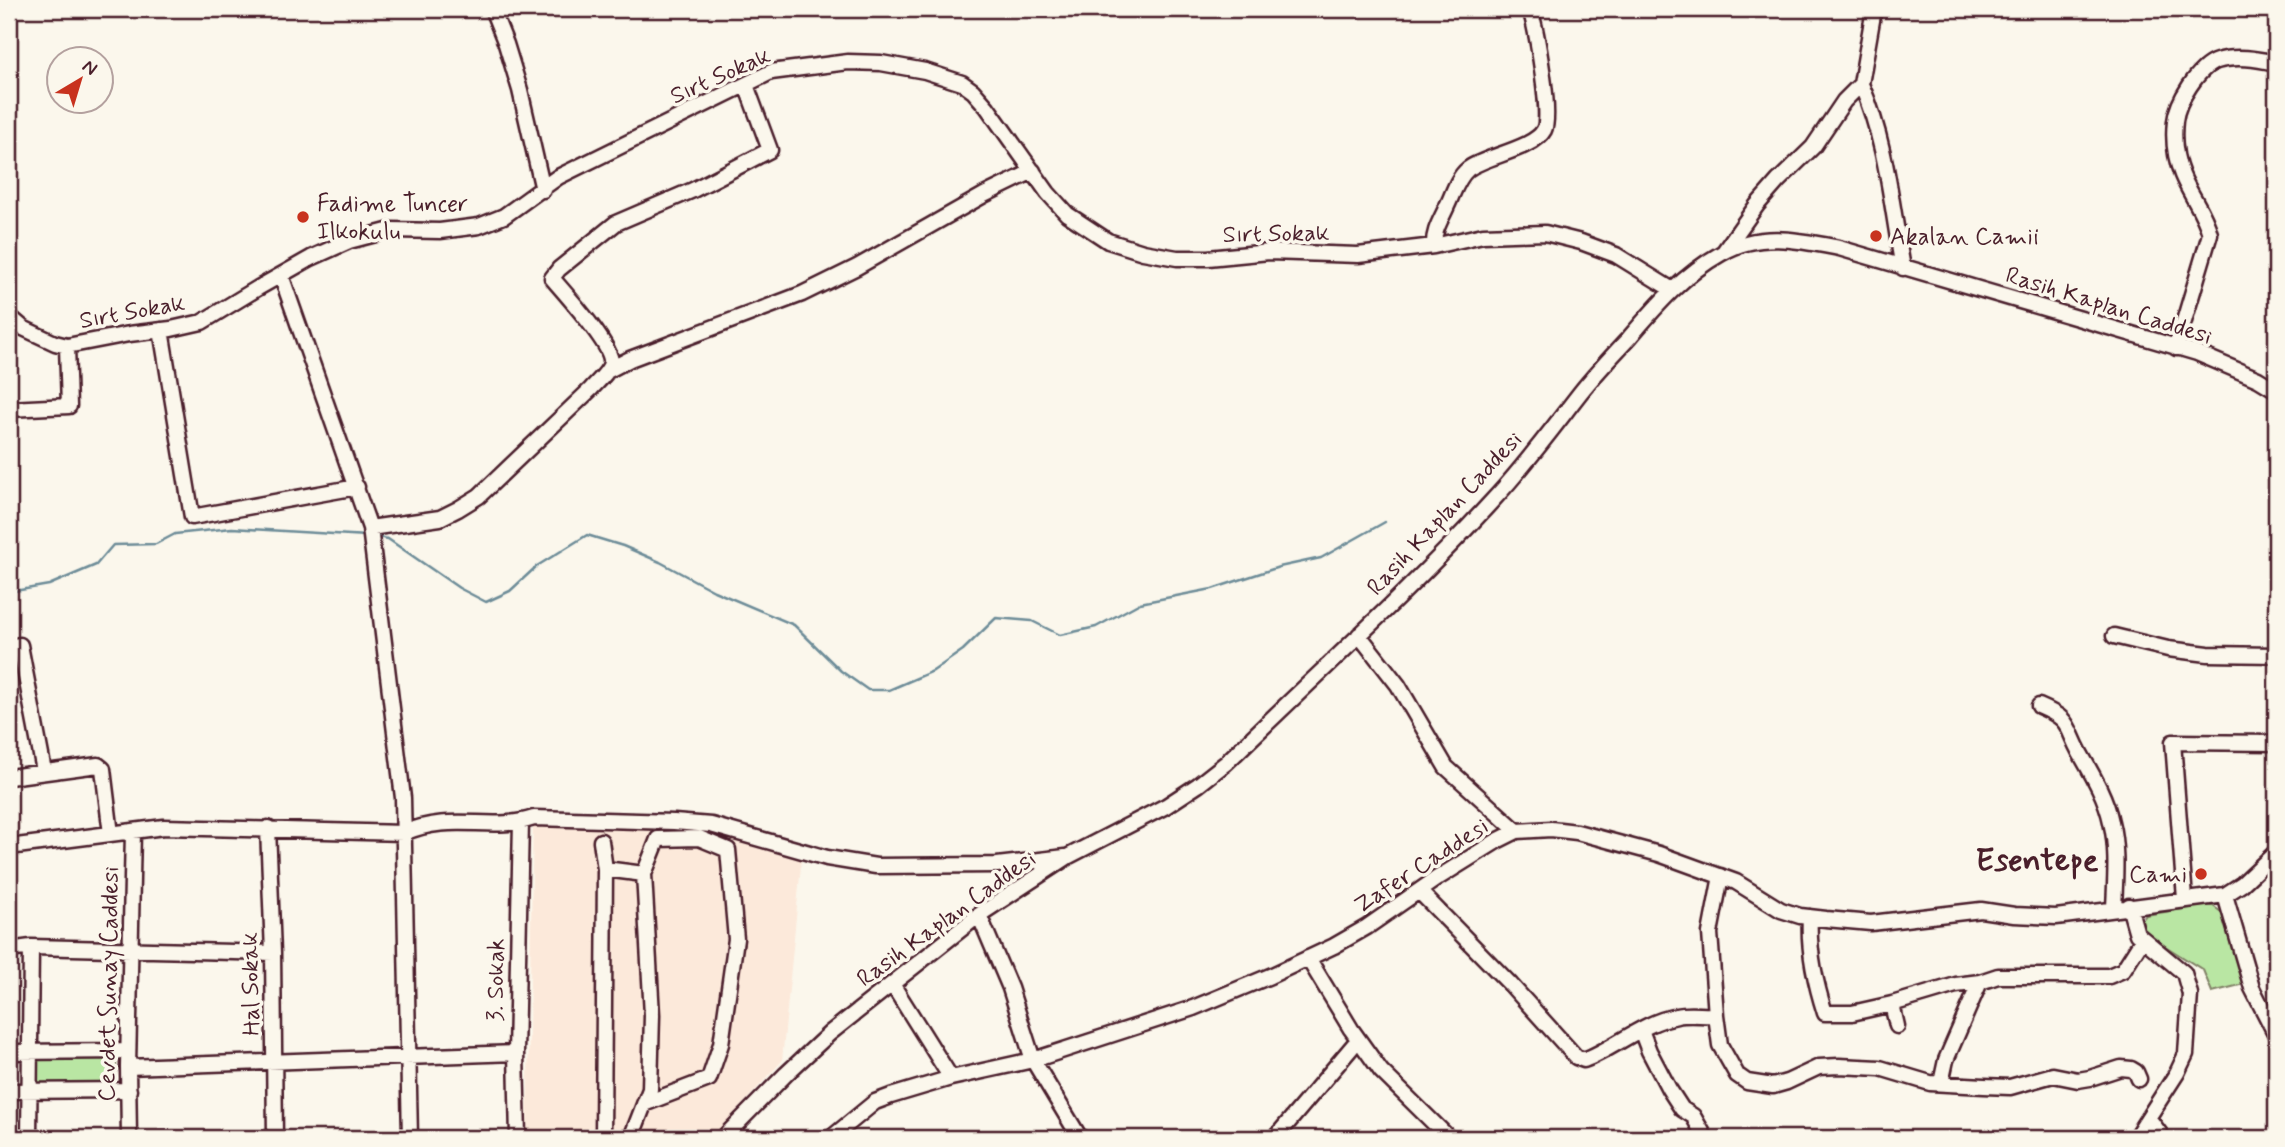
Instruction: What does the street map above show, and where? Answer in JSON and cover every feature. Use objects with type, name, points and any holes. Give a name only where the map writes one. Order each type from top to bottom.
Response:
[{"type":"street","points":[[492,9],[520,90],[543,190]]},
{"type":"street","points":[[1434,246],[1437,227],[1464,173],[1473,166],[1539,137],[1544,129],[1546,120],[1543,78],[1538,32],[1531,9]]},
{"type":"street","points":[[1724,251],[1757,205],[1813,147],[1844,101],[1861,84],[1874,9]]},
{"type":"street","points":[[2176,348],[2210,234],[2181,174],[2175,148],[2175,118],[2190,85],[2202,70],[2215,62],[2230,58],[2257,58],[2276,63]]},
{"type":"street","name":"Sırt Sokak","points":[[9,316],[33,333],[67,346],[202,322],[281,275],[339,245],[391,230],[466,229],[480,226],[504,216],[558,177],[771,72],[848,62],[881,63],[925,71],[962,83],[973,91],[1015,144],[1048,193],[1067,214],[1108,241],[1143,252],[1177,258],[1269,252],[1358,255],[1434,246],[1483,235],[1545,233],[1616,255],[1671,289]]},
{"type":"street","points":[[1861,84],[1871,104],[1884,153],[1903,268]]},
{"type":"street","points":[[370,528],[440,518],[479,496],[607,371],[611,363],[601,339],[552,278],[559,269],[616,223],[693,190],[770,150],[746,85]]},
{"type":"street","points":[[607,371],[630,359],[802,294],[858,267],[984,195],[1033,171]]},
{"type":"street","name":"Rasih Kaplan Caddesi","points":[[723,1138],[830,1033],[979,915],[1069,856],[1166,806],[1226,764],[1494,500],[1582,391],[1671,289],[1724,251],[1758,239],[1795,239],[1839,248],[2197,354],[2246,374],[2276,390]]},
{"type":"street","points":[[281,275],[370,528],[403,798],[410,1138]]},
{"type":"street","points":[[161,330],[192,517],[356,487]]},
{"type":"street","points":[[9,409],[69,406],[67,346]]},
{"type":"street","points":[[1359,635],[1398,685],[1446,767],[1517,831]]},
{"type":"street","points":[[2114,636],[2168,649],[2208,654],[2276,655]]},
{"type":"street","points":[[9,647],[20,645],[44,771]]},
{"type":"street","points":[[2039,706],[2056,713],[2070,727],[2112,822],[2115,860],[2114,909]]},
{"type":"street","points":[[2185,900],[2173,741],[2276,743]]},
{"type":"street","points":[[9,777],[98,765],[103,769],[111,834]]},
{"type":"street","points":[[9,847],[164,827],[404,833],[420,825],[444,822],[521,822],[534,818],[711,825],[827,858],[876,866],[997,865],[1069,856]]},
{"type":"street","name":"3. Sokak","points":[[518,1138],[516,1053],[521,822]]},
{"type":"street","name":"Hal Sokak","points":[[268,828],[273,953],[275,1138]]},
{"type":"street","name":"Zafer Caddesi","points":[[831,1138],[876,1102],[951,1078],[1033,1060],[1193,1008],[1308,958],[1367,927],[1497,841],[1517,831],[1550,829],[1577,832],[1659,854],[1721,876],[1736,882],[1759,899],[1781,910],[1810,917],[1871,923],[1982,910],[2056,917],[2225,895]]},
{"type":"street","name":"Cevdet Sunay Caddesi","points":[[129,1138],[128,1051],[133,831]]},
{"type":"street","points":[[631,1138],[644,1104],[650,1089],[652,1015],[644,874],[658,839],[699,838],[728,850],[736,939],[721,1044],[709,1079],[644,1104]]},
{"type":"street","points":[[601,841],[605,869],[603,1138]]},
{"type":"street","points":[[2276,852],[2242,884],[2225,895],[2252,988],[2276,1035]]},
{"type":"street","points":[[605,869],[644,874]]},
{"type":"street","points":[[1721,876],[1710,933],[1716,1015],[1720,1045],[1737,1075],[1747,1082],[1773,1086],[1819,1067],[1839,1066],[1880,1068],[1930,1083],[2010,1087],[2053,1075],[2078,1080],[2090,1078],[2121,1068],[2136,1072],[2139,1079]]},
{"type":"street","points":[[1419,891],[1511,985],[1576,1057],[1584,1060],[1598,1055],[1642,1030],[1678,1016],[1716,1015]]},
{"type":"street","points":[[2129,906],[2141,940],[2183,973],[2190,994],[2186,1054],[2177,1073],[2135,1138]]},
{"type":"street","points":[[979,915],[1010,988],[1033,1060],[1080,1138]]},
{"type":"street","points":[[1810,917],[1809,937],[1816,984],[1825,1013],[1852,1013],[1998,976],[2109,976],[2123,970],[2141,940]]},
{"type":"street","points":[[9,950],[31,947],[273,953]]},
{"type":"street","points":[[29,1138],[31,947]]},
{"type":"street","points":[[1308,958],[1358,1040],[1381,1071],[1449,1138]]},
{"type":"street","points":[[1941,1083],[1946,1060],[1980,982]]},
{"type":"street","points":[[892,984],[951,1078]]},
{"type":"street","points":[[1892,1004],[1897,1026]]},
{"type":"street","points":[[1642,1030],[1649,1051],[1669,1089],[1682,1109],[1693,1116],[1704,1137]]},
{"type":"street","points":[[1275,1138],[1358,1040]]},
{"type":"street","points":[[9,1052],[128,1051]]},
{"type":"street","points":[[128,1067],[516,1053]]},
{"type":"street","points":[[9,1091],[129,1090]]},
{"type":"street","points":[[2149,1119],[2163,1138]]},
{"type":"shaded area","points":[[533,824],[712,830],[802,855],[782,1061],[712,1138],[527,1138]]},
{"type":"green space","points":[[2213,906],[2225,915],[2244,984],[2212,992],[2203,970],[2143,932],[2140,923],[2146,915]]},
{"type":"green space","points":[[116,1057],[116,1083],[37,1085],[38,1058]]},
{"type":"waterway","points":[[377,537],[388,539],[459,588],[486,602],[510,591],[537,566],[587,535],[623,546],[660,562],[714,591],[794,625],[841,671],[868,690],[889,690],[933,671],[963,650],[996,618],[1032,621],[1060,635],[1096,627],[1140,603],[1212,589],[1279,567],[1321,558],[1385,522]]},
{"type":"waterway","points":[[9,592],[49,585],[96,565],[113,545],[156,544],[175,534],[232,528],[367,536]]},
{"type":"place","name":"Fadime Tuncer Ilkokulu","points":[[303,217]]},
{"type":"place","name":"Akalan Camii","points":[[1876,236]]},
{"type":"place","name":"Cami","points":[[2201,874]]},
{"type":"district","name":"Esentepe","points":[[2037,859]]}]
